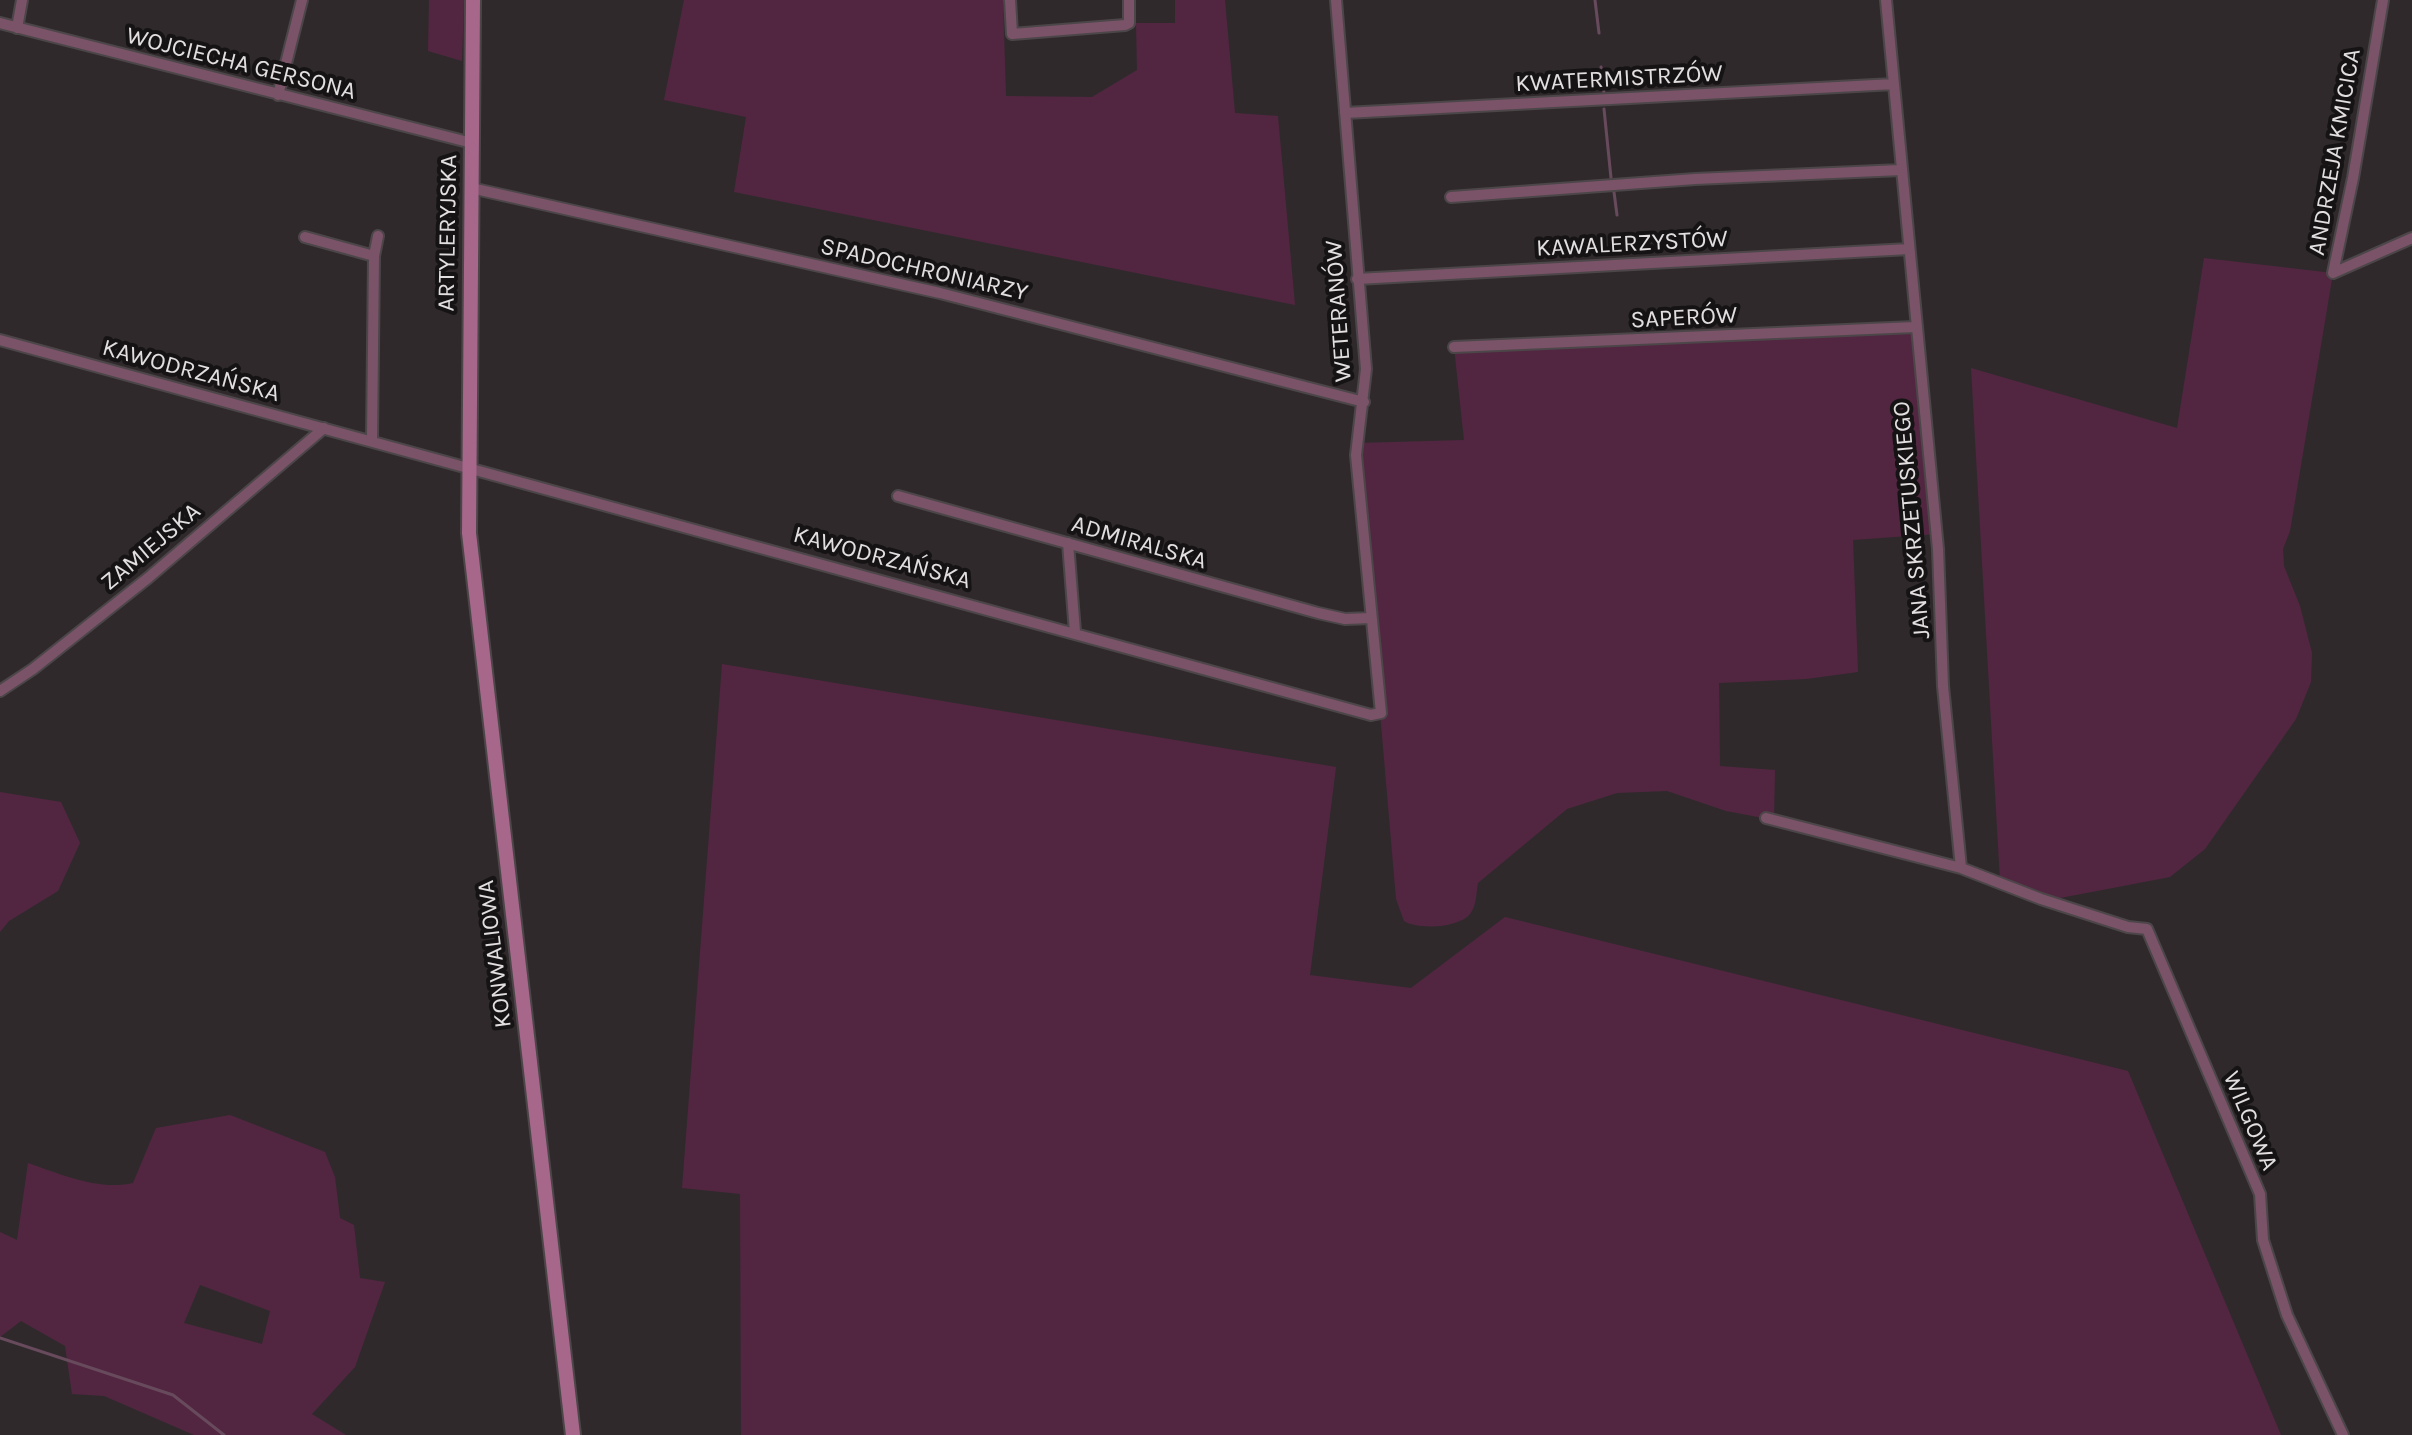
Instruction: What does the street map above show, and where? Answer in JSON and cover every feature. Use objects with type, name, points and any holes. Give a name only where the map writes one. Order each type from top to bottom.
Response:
[{"type":"street","points":[[17,28],[22,0]]},
{"type":"street","points":[[278,95],[302,0]]},
{"type":"street","name":"ARTYLERYJSKA","points":[[467,467],[473,0]]},
{"type":"street","points":[[1010,0],[1012,34],[1125,25],[1129,23],[1129,0]]},
{"type":"street","name":"WETERANÓW","points":[[1336,0],[1366,369],[1356,455],[1381,713]]},
{"type":"street","name":"JANA SKRZETUSKIEGO","points":[[1886,0],[1938,549],[1943,686],[1961,868]]},
{"type":"street","name":"ANDRZEJA KMICICA","points":[[2383,0],[2353,178],[2333,273],[2412,238]]},
{"type":"street","name":"WOJCIECHA GERSONA","points":[[0,23],[472,143]]},
{"type":"street","name":"KWATERMISTRZÓW","points":[[1345,113],[1894,84]]},
{"type":"street","points":[[1451,197],[1695,179],[1901,170]]},
{"type":"street","name":"SPADOCHRONIARZY","points":[[471,188],[940,293],[1364,402]]},
{"type":"street","points":[[372,440],[374,256],[378,236]]},
{"type":"street","points":[[305,237],[374,256]]},
{"type":"street","name":"KAWALERZYSTÓW","points":[[1357,279],[1909,249]]},
{"type":"street","name":"SAPERÓW","points":[[1454,347],[1915,327]]},
{"type":"street","name":"KAWODRZAŃSKA","points":[[0,340],[1371,715],[1381,713]]},
{"type":"street","name":"ZAMIEJSKA","points":[[0,691],[148,578],[324,428]]},
{"type":"street","name":"KONWALIOWA","points":[[467,467],[474,586],[573,1435]]},
{"type":"street","name":"ADMIRALSKA","points":[[898,496],[1318,613],[1345,619],[1371,618]]},
{"type":"street","points":[[1068,543],[1075,632]]},
{"type":"street","points":[[1766,818],[1961,868]]},
{"type":"street","name":"WILGOWA","points":[[1961,868],[2041,899],[2128,927],[2147,929],[2260,1194],[2263,1240],[2287,1315],[2343,1435]]},
{"type":"shaded area","points":[[429,0],[464,0],[462,61],[428,51]]},
{"type":"shaded area","points":[[684,0],[1003,0],[1006,96],[1092,97],[1137,70],[1136,23],[1175,23],[1175,0],[1225,0],[1235,113],[1278,116],[1295,305],[734,192],[746,117],[664,100]]},
{"type":"shaded area","points":[[2204,258],[2333,273],[2290,531],[2283,549],[2284,566],[2300,606],[2312,653],[2311,682],[2296,719],[2205,849],[2170,877],[2055,899],[2000,881],[1971,368],[2177,428]]},
{"type":"shaded area","points":[[1915,327],[1936,534],[1853,540],[1858,672],[1806,679],[1719,683],[1720,766],[1775,770],[1774,820],[1726,811],[1667,791],[1617,793],[1567,809],[1478,883],[1474,907],[1465,919],[1438,926],[1419,926],[1404,921],[1396,899],[1357,443],[1464,440],[1454,347]]},
{"type":"shaded area","points":[[722,664],[1336,767],[1310,975],[1411,988],[1505,917],[2128,1071],[2281,1435],[741,1435],[740,1194],[682,1188]]},
{"type":"shaded area","points":[[0,792],[61,802],[80,843],[58,891],[9,921],[0,932]]},
{"type":"shaded area","points":[[230,1115],[325,1152],[335,1177],[340,1218],[354,1225],[360,1278],[385,1282],[355,1367],[312,1414],[346,1435],[194,1435],[104,1396],[72,1394],[65,1346],[21,1321],[0,1337],[0,1232],[17,1240],[28,1163],[93,1183],[133,1183],[156,1128]],"holes":[[[200,1285],[270,1311],[262,1344],[184,1323]]]},
{"type":"waterway","points":[[1595,0],[1599,33]]},
{"type":"waterway","points":[[1601,67],[1604,93]]},
{"type":"waterway","points":[[1604,109],[1611,178]]},
{"type":"waterway","points":[[1614,192],[1617,215]]},
{"type":"waterway","points":[[0,1338],[173,1395],[224,1435]]}]
